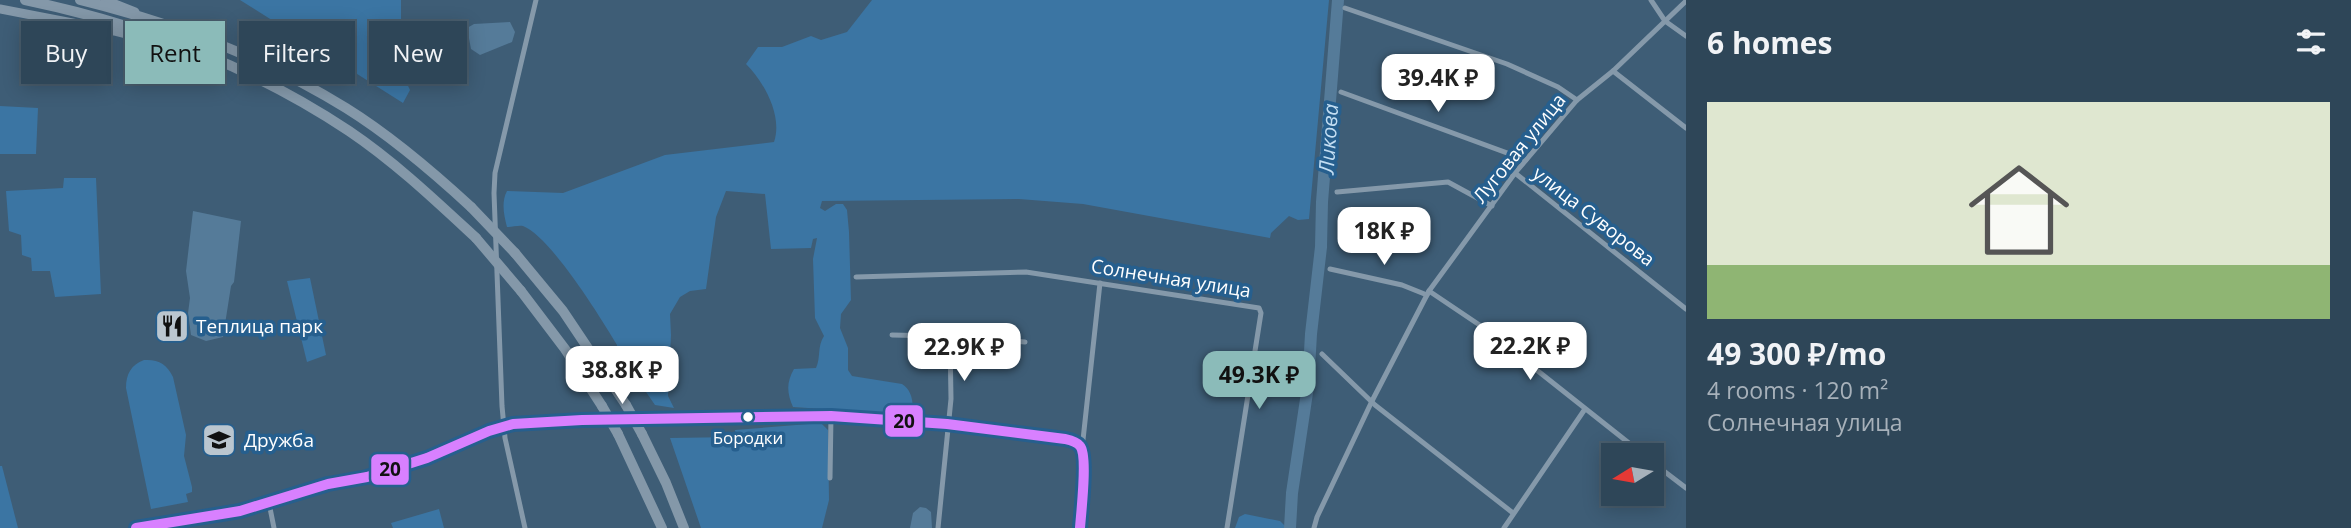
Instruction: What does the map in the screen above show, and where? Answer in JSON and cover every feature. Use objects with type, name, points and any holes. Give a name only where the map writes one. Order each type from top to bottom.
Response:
[{"type":"highway","points":[[25,0],[125,25]]},
{"type":"highway","points":[[80,0],[152,21]]},
{"type":"highway","points":[[225,47],[293,78],[346,108],[433,173],[471,207],[515,253],[564,311],[626,405],[666,483],[684,528]]},
{"type":"highway","points":[[225,62],[281,90],[352,133],[476,238],[565,349],[602,406],[662,528]]},
{"type":"main road","points":[[105,0],[154,21]]},
{"type":"main road","points":[[0,9],[125,34]]},
{"type":"street","points":[[525,528],[504,426],[495,173],[537,0]]},
{"type":"street","points":[[1651,0],[1665,21],[1686,36]]},
{"type":"street","name":"Луговая улица","points":[[1314,528],[1372,401],[1428,293],[1515,173],[1577,100],[1613,71],[1686,1]]},
{"type":"street","points":[[1345,8],[1507,64],[1577,100]]},
{"type":"street","points":[[1613,71],[1686,128]]},
{"type":"street","points":[[1341,92],[1526,160]]},
{"type":"street","name":"улица Суворова","points":[[1515,173],[1686,309]]},
{"type":"street","points":[[1337,192],[1448,182],[1492,206]]},
{"type":"street","points":[[1330,269],[1428,293],[1481,326],[1629,443]]},
{"type":"street","name":"Солнечная улица","points":[[856,277],[1026,272],[1257,307],[1260,310],[1227,528]]},
{"type":"street","points":[[1081,527],[1084,460],[1082,449],[1100,283]]},
{"type":"street","points":[[892,335],[1025,342]]},
{"type":"street","points":[[938,528],[951,399],[950,340]]},
{"type":"street","points":[[1322,354],[1372,401],[1513,513]]},
{"type":"street","points":[[1504,528],[1585,409]]},
{"type":"street","points":[[830,478],[831,416]]},
{"type":"street","points":[[136,528],[215,516],[269,503],[328,484],[367,477],[427,458],[504,426],[582,420],[831,416],[947,424],[1065,439],[1077,443],[1082,449]]},
{"type":"street","points":[[1664,471],[1686,488]]},
{"type":"street","points":[[269,503],[274,528]]},
{"type":"shaded area","points":[[240,0],[401,0],[401,21],[369,21],[369,82],[355,73],[355,21],[273,21]]},
{"type":"shaded area","points":[[872,0],[1329,0],[1309,219],[1298,220],[1289,216],[1271,233],[1270,238],[1083,204],[1019,199],[822,201],[820,208],[825,211],[836,204],[843,204],[847,210],[851,300],[841,314],[840,328],[848,348],[848,370],[852,376],[902,384],[912,397],[912,415],[793,407],[788,388],[791,374],[794,369],[816,368],[824,336],[815,318],[813,259],[817,238],[813,239],[811,248],[771,249],[765,194],[726,191],[716,217],[706,289],[690,291],[680,297],[670,314],[668,396],[674,408],[655,405],[617,350],[617,345],[587,298],[547,245],[523,226],[507,227],[504,204],[507,191],[563,193],[665,155],[774,142],[774,111],[765,90],[746,64],[758,47],[782,47],[811,36],[821,40],[847,32]]},
{"type":"shaded area","points":[[510,22],[515,32],[512,42],[480,55],[471,49],[467,28],[474,24]]},
{"type":"shaded area","points":[[373,84],[407,84],[410,90],[403,103]]},
{"type":"shaded area","points":[[0,106],[38,108],[36,154],[0,154]]},
{"type":"shaded area","points":[[64,178],[96,178],[101,294],[55,297],[50,271],[32,271],[31,258],[22,255],[21,235],[9,231],[6,191],[63,188]]},
{"type":"shaded area","points":[[193,211],[241,221],[234,282],[231,286],[223,337],[206,341],[191,335],[188,313],[190,298],[186,271]]},
{"type":"shaded area","points":[[310,278],[326,355],[307,362],[287,281]]},
{"type":"shaded area","points":[[144,360],[162,363],[173,377],[186,435],[184,456],[192,487],[192,492],[186,494],[188,502],[151,509],[126,388],[130,371]]},
{"type":"shaded area","points":[[821,423],[828,430],[829,500],[822,528],[701,528],[670,438],[736,437],[735,430]]},
{"type":"shaded area","points":[[2,466],[18,528],[0,528]]},
{"type":"shaded area","points":[[920,507],[931,512],[932,528],[910,528],[913,513]]},
{"type":"shaded area","points":[[439,509],[444,528],[393,528],[391,523]]},
{"type":"shaded area","points":[[1245,514],[1280,521],[1287,528],[1235,528],[1239,517]]},
{"type":"waterway","name":"Ликова","points":[[1290,528],[1292,493],[1308,386],[1321,247],[1338,0]]},
{"type":"transit line","name":"20","points":[[136,528],[240,511],[328,484],[367,477],[427,458],[489,431],[513,424],[582,420],[831,416],[947,424],[1075,442],[1080,446],[1084,461],[1080,528]]},
{"type":"place","name":"Теплица парк","points":[[172,326]]},
{"type":"place","name":"Бородки","points":[[748,417]]},
{"type":"place","name":"Дружба","points":[[219,440]]}]
